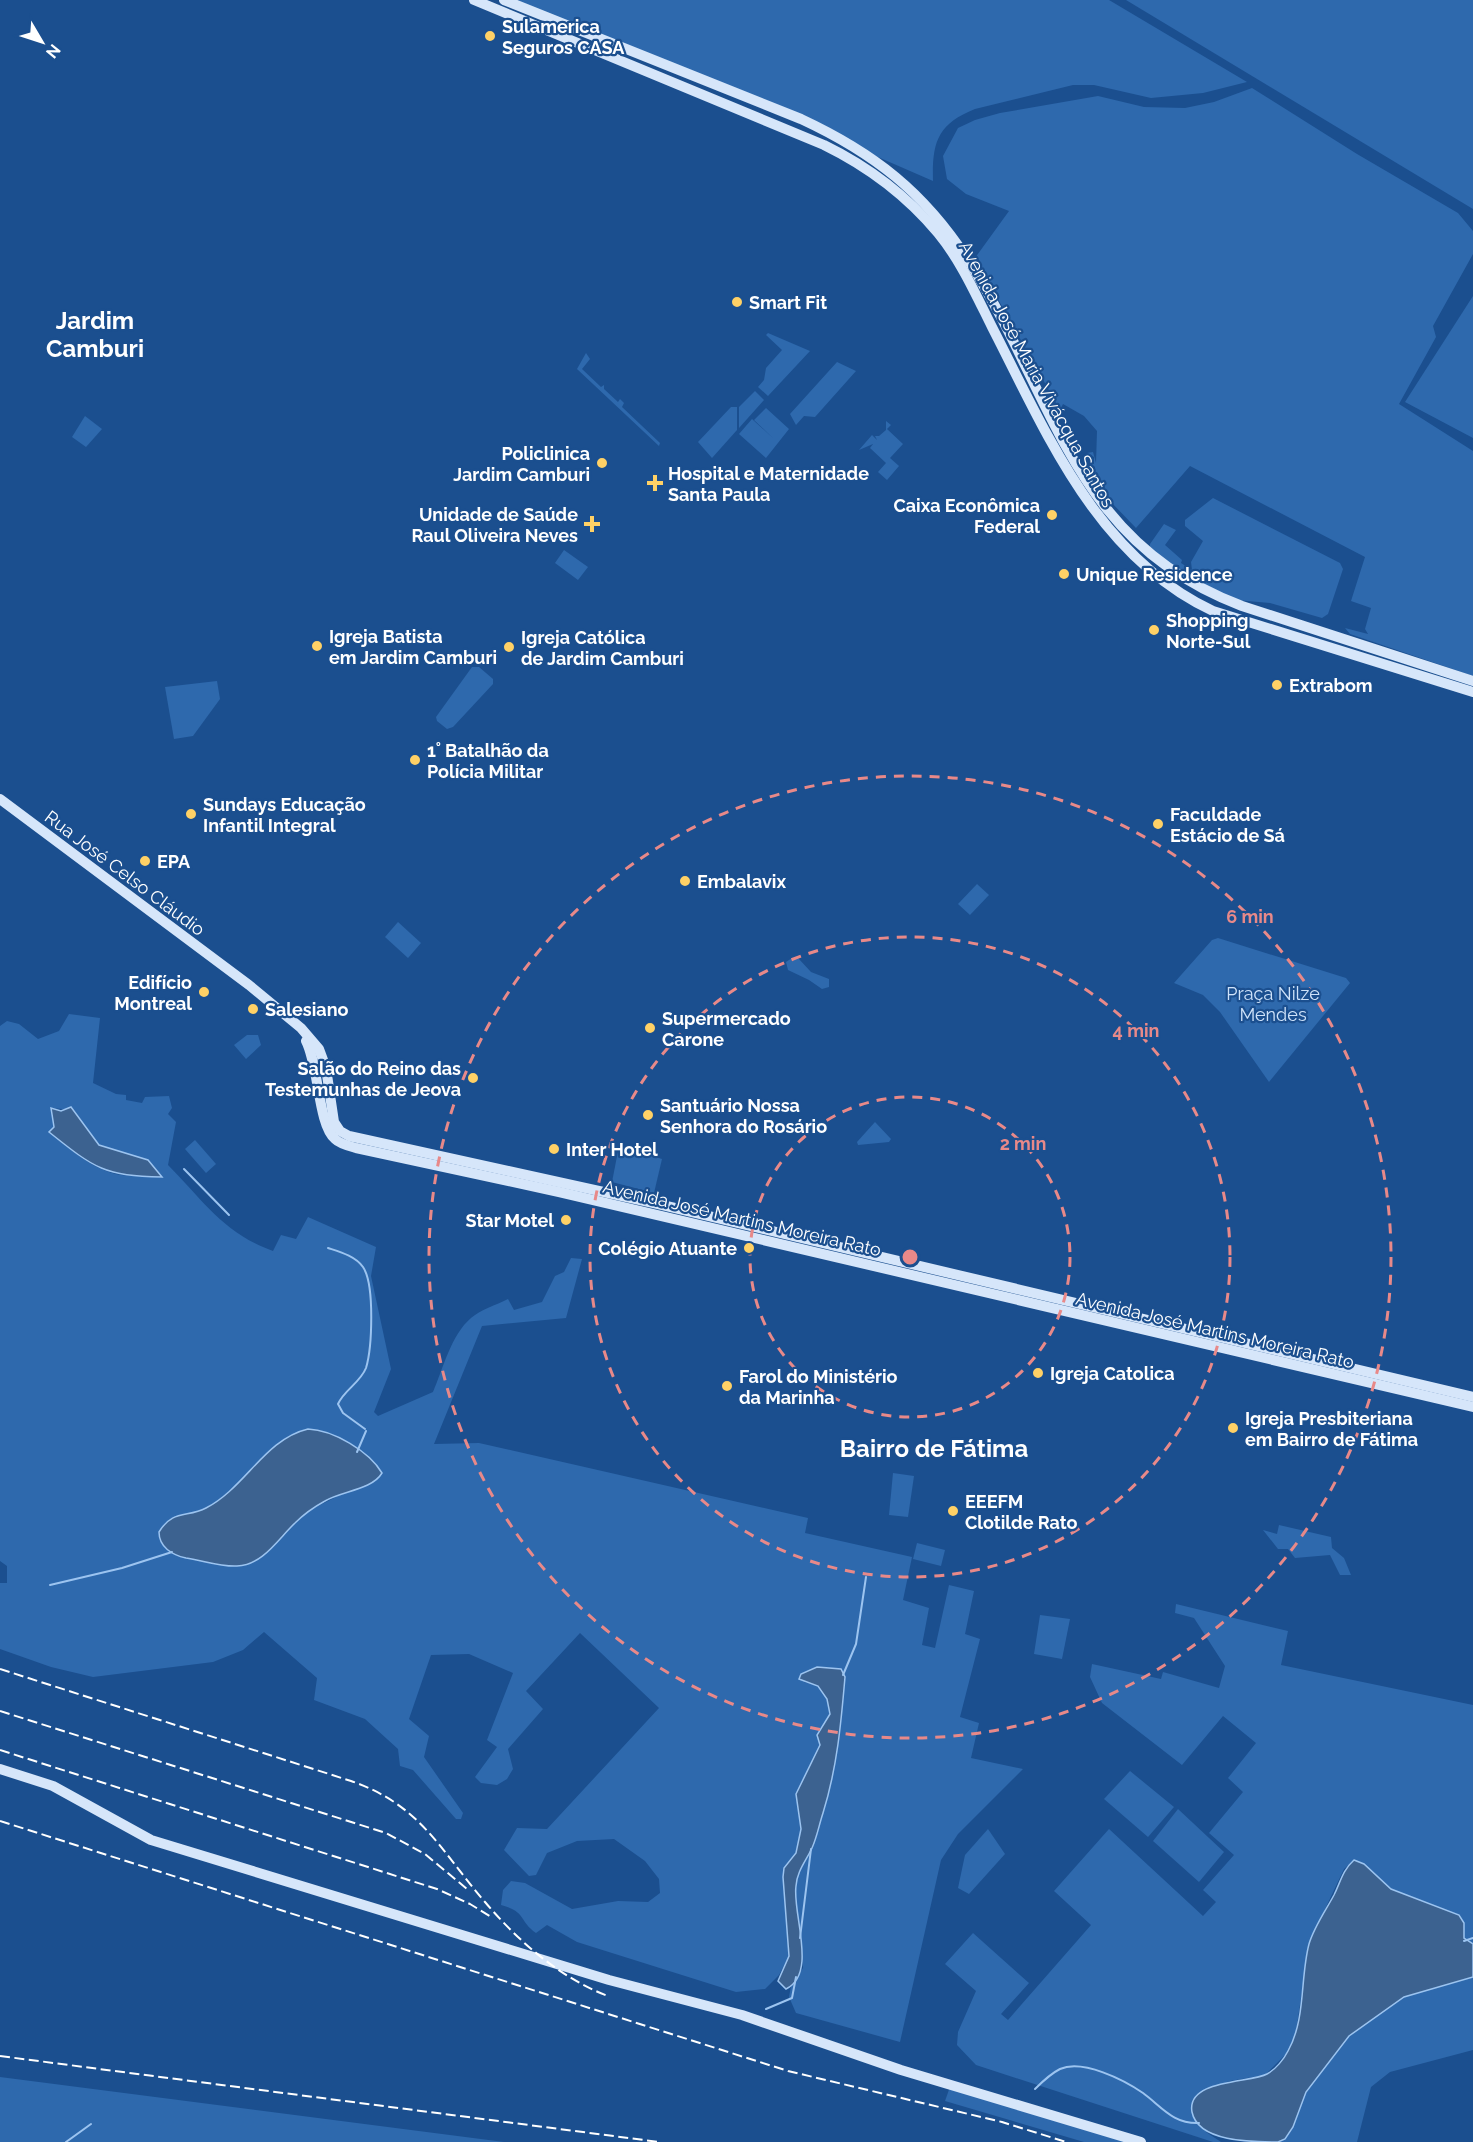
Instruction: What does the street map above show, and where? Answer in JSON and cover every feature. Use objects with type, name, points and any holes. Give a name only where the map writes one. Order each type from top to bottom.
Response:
[{"type":"street","name":"Avenida José Maria Vivácqua Santos","points":[[474,0],[525,23],[751,113],[847,156],[904,198],[938,234],[971,284],[1048,433],[1094,514],[1126,550],[1181,594],[1213,611],[1473,692]]},
{"type":"street","name":"Avenida José Maria Vivácqua Santos","points":[[504,0],[762,103],[838,137],[892,172],[940,222],[969,261],[1087,482],[1117,524],[1143,549],[1191,584],[1222,599],[1473,681]]},
{"type":"street","name":"Rua José Celso Cláudio","points":[[0,799],[236,977]]},
{"type":"street","name":"Avenida José Martins Moreira Rato","points":[[236,977],[301,1028],[319,1049],[326,1068],[334,1122],[340,1131],[349,1136],[658,1204],[1473,1397]]},
{"type":"street","name":"Avenida José Martins Moreira Rato","points":[[236,977],[306,1041],[315,1059],[326,1127],[336,1140],[344,1144],[559,1192],[1473,1407]]},
{"type":"street","points":[[0,1769],[53,1786],[151,1840],[609,1980],[742,2015],[901,2070],[1141,2142]]},
{"type":"green space","points":[[517,0],[1109,0],[1247,82],[1203,93],[1151,98],[1094,85],[1073,85],[975,109],[952,121],[939,136],[934,156],[933,181]]},
{"type":"green space","points":[[1126,0],[1473,0],[1473,209]]},
{"type":"green space","points":[[1252,88],[1357,154],[1458,213],[1473,231],[1473,254],[1433,326],[1436,337],[1399,404],[1473,451],[1473,676],[1350,634],[1345,628],[1368,634],[1365,629],[1371,608],[1351,601],[1365,557],[1190,466],[1136,528],[1109,500],[1093,476],[1095,467],[1090,463],[1094,464],[1094,457],[1087,453],[1093,452],[1096,463],[1097,431],[1084,416],[1063,404],[1060,410],[975,258],[1009,211],[966,194],[947,179],[943,156],[958,128],[975,120],[1000,113],[1098,96],[1144,107],[1185,108],[1214,102]]},
{"type":"green space","points":[[1473,296],[1473,438],[1405,402]]},
{"type":"green space","points":[[768,333],[810,351],[768,396],[758,387],[764,380],[766,368],[782,350],[766,335]]},
{"type":"green space","points":[[586,353],[590,359],[582,369],[601,387],[604,385],[604,389],[618,402],[620,399],[624,403],[622,407],[660,443],[659,446],[577,369]]},
{"type":"green space","points":[[837,362],[856,371],[815,417],[804,416],[796,425],[790,414]]},
{"type":"green space","points":[[755,391],[764,400],[739,428],[739,407]]},
{"type":"green space","points":[[731,407],[737,407],[737,430],[712,458],[698,442]]},
{"type":"green space","points":[[766,408],[789,429],[766,458],[739,434],[752,419],[774,439],[754,420]]},
{"type":"green space","points":[[85,416],[102,429],[86,447],[72,437]]},
{"type":"green space","points":[[886,421],[891,425],[887,429],[903,444],[890,458],[899,466],[887,480],[878,472],[886,463],[870,448],[873,444],[859,450],[872,435],[877,440],[875,436],[879,436],[886,430]]},
{"type":"green space","points":[[1213,498],[1340,563],[1343,569],[1328,614],[1322,618],[1270,603],[1236,600],[1193,580],[1150,549],[1150,544],[1164,524],[1176,530],[1165,545],[1182,560],[1181,563],[1192,570],[1191,562],[1203,541],[1185,526],[1185,520]]},
{"type":"green space","points":[[564,550],[588,567],[578,580],[555,563]]},
{"type":"green space","points":[[472,667],[479,667],[493,679],[493,684],[453,727],[447,729],[437,721],[436,717]]},
{"type":"green space","points":[[217,681],[220,699],[193,736],[174,739],[165,687]]},
{"type":"green space","points":[[977,884],[989,895],[970,915],[958,904]]},
{"type":"green space","points":[[398,922],[421,943],[408,958],[385,937]]},
{"type":"green space","name":"Praça Nilze Mendes","points":[[1218,938],[1346,978],[1350,983],[1269,1082],[1220,1012],[1203,995],[1174,983],[1212,940]]},
{"type":"green space","points":[[792,958],[798,958],[811,972],[829,979],[829,987],[822,989],[788,970],[786,962]]},
{"type":"green space","points":[[69,1014],[100,1018],[93,1083],[116,1094],[126,1095],[126,1100],[142,1103],[145,1097],[169,1096],[172,1108],[168,1114],[176,1122],[168,1165],[215,1215],[241,1235],[273,1251],[281,1235],[296,1239],[308,1217],[376,1247],[371,1276],[391,1369],[374,1412],[378,1416],[433,1392],[453,1343],[464,1325],[475,1315],[508,1299],[514,1310],[542,1302],[555,1276],[564,1272],[571,1258],[582,1259],[566,1318],[482,1326],[434,1444],[479,1443],[808,1518],[805,1533],[912,1557],[903,1600],[929,1608],[922,1645],[935,1648],[949,1585],[974,1591],[965,1634],[980,1639],[960,1717],[979,1723],[971,1758],[1023,1769],[958,1834],[941,1860],[900,2042],[796,2013],[789,1997],[791,1986],[803,1968],[799,1921],[794,1897],[797,1876],[812,1848],[845,1678],[804,1682],[818,1686],[827,1699],[830,1714],[817,1735],[820,1745],[796,1794],[801,1829],[796,1853],[784,1868],[783,1877],[789,1956],[779,1975],[765,1989],[736,1992],[577,1942],[547,1925],[536,1933],[515,1910],[501,1905],[503,1890],[511,1881],[525,1883],[572,1909],[618,1901],[648,1902],[660,1893],[659,1879],[645,1861],[614,1839],[577,1841],[547,1853],[536,1875],[529,1876],[504,1850],[517,1828],[547,1829],[659,1708],[580,1633],[526,1691],[543,1709],[508,1749],[513,1769],[507,1779],[497,1785],[481,1783],[475,1777],[497,1747],[487,1740],[513,1673],[469,1654],[431,1655],[409,1719],[429,1736],[424,1757],[463,1813],[461,1819],[456,1819],[413,1770],[400,1766],[398,1749],[365,1719],[314,1700],[317,1678],[264,1632],[243,1650],[213,1662],[93,1677],[51,1667],[0,1649],[0,1583],[7,1583],[7,1566],[0,1561],[0,1026],[7,1021],[19,1024],[38,1039],[59,1031]],"holes":[[[51,1108],[74,1110],[99,1145],[148,1160],[162,1178],[126,1176],[101,1169],[83,1158],[50,1133],[54,1127]],[[308,1429],[320,1430],[367,1456],[348,1491],[310,1510],[237,1566],[186,1557],[159,1532],[175,1517],[199,1511],[220,1499],[279,1443],[293,1434]]]},
{"type":"green space","points":[[247,1035],[258,1035],[261,1045],[246,1059],[234,1045]]},
{"type":"green space","points":[[875,1122],[891,1139],[889,1142],[858,1145],[857,1142]]},
{"type":"green space","points":[[195,1140],[216,1164],[206,1173],[185,1149]]},
{"type":"green space","points":[[619,1146],[662,1159],[654,1193],[612,1182]]},
{"type":"green space","points":[[893,1473],[914,1476],[908,1517],[889,1515]]},
{"type":"green space","points":[[1279,1525],[1331,1537],[1332,1548],[1344,1558],[1351,1575],[1340,1575],[1330,1555],[1295,1558],[1288,1549],[1278,1549],[1263,1530],[1277,1534]]},
{"type":"green space","points":[[917,1543],[945,1550],[941,1566],[913,1559]]},
{"type":"green space","points":[[1176,1604],[1288,1631],[1281,1665],[1473,1705],[1473,1944],[1464,1938],[1464,1923],[1459,1915],[1391,1889],[1364,1864],[1354,1860],[1344,1869],[1309,1943],[1295,2039],[1286,2054],[1265,2075],[1230,2081],[1202,2091],[1206,2132],[1221,2142],[1213,2142],[976,2065],[957,2045],[958,2032],[976,1991],[945,1964],[973,1933],[1029,1983],[1001,2014],[1008,2020],[1091,1925],[1054,1891],[1109,1829],[1203,1916],[1216,1902],[1203,1890],[1234,1855],[1209,1833],[1243,1792],[1228,1778],[1256,1743],[1223,1716],[1182,1765],[1102,1703],[1090,1677],[1092,1664],[1161,1679],[1163,1672],[1219,1688],[1225,1666],[1194,1618],[1175,1613]]},
{"type":"green space","points":[[1040,1615],[1070,1619],[1062,1659],[1034,1654]]},
{"type":"green space","points":[[1130,1771],[1174,1807],[1148,1837],[1104,1799]]},
{"type":"green space","points":[[1178,1809],[1224,1852],[1199,1882],[1153,1841]]},
{"type":"green space","points":[[988,1829],[1005,1854],[969,1894],[958,1888],[965,1855]]},
{"type":"green space","points":[[1473,1977],[1473,2050],[1390,2072],[1371,2087],[1357,2142],[1278,2142],[1285,2139],[1293,2127],[1306,2092],[1348,2036],[1404,1997]]},
{"type":"green space","points":[[0,2077],[504,2142],[0,2142]]},
{"type":"green space","points":[[951,2084],[1134,2142],[1084,2142],[945,2101]]},
{"type":"shaded area","points":[[71,1107],[99,1145],[148,1160],[162,1177],[113,1172],[90,1162],[65,1145],[49,1132],[54,1127],[51,1108],[61,1111]]},
{"type":"shaded area","points":[[308,1429],[328,1433],[350,1443],[368,1457],[382,1473],[364,1487],[332,1498],[313,1508],[262,1556],[246,1565],[224,1565],[186,1558],[176,1555],[164,1546],[159,1532],[170,1520],[199,1511],[220,1499],[279,1443],[293,1434]]},
{"type":"shaded area","points":[[817,1667],[841,1669],[845,1677],[842,1712],[828,1796],[814,1844],[797,1881],[801,1970],[795,1981],[786,1989],[778,1981],[789,1956],[784,1868],[796,1853],[801,1829],[796,1794],[820,1745],[817,1735],[830,1714],[827,1699],[818,1686],[799,1679],[801,1674]]},
{"type":"shaded area","points":[[1354,1860],[1364,1864],[1391,1889],[1459,1915],[1464,1923],[1464,1938],[1473,1944],[1473,1977],[1404,1997],[1349,2036],[1306,2092],[1293,2127],[1285,2139],[1278,2142],[1254,2142],[1215,2135],[1196,2122],[1192,2112],[1193,2101],[1199,2093],[1209,2088],[1267,2074],[1282,2060],[1294,2039],[1298,2026],[1306,1957],[1311,1938],[1344,1872]]},
{"type":"waterway","points":[[184,1169],[229,1215]]},
{"type":"waterway","points":[[328,1248],[356,1260],[363,1267],[367,1276],[371,1302],[371,1332],[366,1368],[338,1404],[343,1413],[365,1429]]},
{"type":"waterway","points":[[357,1452],[366,1431]]},
{"type":"waterway","points":[[50,1585],[122,1568],[172,1552]]},
{"type":"waterway","points":[[843,1675],[856,1644],[866,1577]]},
{"type":"waterway","points":[[800,1938],[811,1849]]},
{"type":"waterway","points":[[1464,1941],[1473,1938]]},
{"type":"waterway","points":[[766,2009],[792,1998],[796,1977]]},
{"type":"waterway","points":[[1035,2089],[1060,2069],[1069,2067],[1091,2069],[1103,2072],[1135,2088],[1175,2118],[1190,2123],[1199,2123]]},
{"type":"waterway","points":[[66,2142],[91,2124]]},
{"type":"railway","points":[[0,1669],[351,1781],[375,1791],[412,1816],[427,1831],[511,1931],[557,1969],[608,1996]]},
{"type":"railway","points":[[0,1711],[386,1833],[425,1854],[467,1889]]},
{"type":"railway","points":[[0,1750],[437,1889],[470,1904],[493,1918]]},
{"type":"railway","points":[[0,1821],[788,2071],[1002,2122],[1066,2142]]},
{"type":"railway","points":[[0,2056],[659,2142]]},
{"type":"place","name":"Sulamerica Seguros CASA","points":[[490,36]]},
{"type":"place","name":"Smart Fit","points":[[737,302]]},
{"type":"place","name":"Policlinica Jardim Camburi","points":[[602,463]]},
{"type":"place","name":"Hospital e Maternidade Santa Paula","points":[[655,483]]},
{"type":"place","name":"Caixa Econômica Federal","points":[[1052,515]]},
{"type":"place","name":"Unidade de Saúde Raul Oliveira Neves","points":[[592,524]]},
{"type":"place","name":"Unique Residence","points":[[1064,574]]},
{"type":"place","name":"Shopping Norte-Sul","points":[[1154,630]]},
{"type":"place","name":"Igreja Batista em Jardim Camburi","points":[[317,646]]},
{"type":"place","name":"Igreja Católica de Jardim Camburi","points":[[509,647]]},
{"type":"place","name":"Extrabom","points":[[1277,685]]},
{"type":"place","name":"1˚ Batalhão da Polícia Militar","points":[[415,760]]},
{"type":"place","name":"Sundays Educação Infantil Integral","points":[[191,814]]},
{"type":"place","name":"Faculdade Estácio de Sá","points":[[1158,824]]},
{"type":"place","name":"EPA","points":[[145,861]]},
{"type":"place","name":"Embalavix","points":[[685,881]]},
{"type":"place","name":"Edifício Montreal","points":[[204,992]]},
{"type":"place","name":"Salesiano","points":[[253,1009]]},
{"type":"place","name":"Supermercado Carone","points":[[650,1028]]},
{"type":"place","name":"Salão do Reino das Testemunhas de Jeova","points":[[473,1078]]},
{"type":"place","name":"Santuário Nossa Senhora do Rosário","points":[[648,1115]]},
{"type":"place","name":"Inter Hotel","points":[[554,1149]]},
{"type":"place","name":"Star Motel","points":[[566,1220]]},
{"type":"place","name":"Colégio Atuante","points":[[749,1248]]},
{"type":"place","name":"Igreja Catolica","points":[[1038,1373]]},
{"type":"place","name":"Farol do Ministério da Marinha","points":[[727,1386]]},
{"type":"place","name":"Igreja Presbiteriana em Bairro de Fátima","points":[[1233,1428]]},
{"type":"place","name":"EEEFM Clotilde Rato","points":[[953,1511]]},
{"type":"district","name":"Jardim Camburi","points":[[95,334]]},
{"type":"district","name":"Bairro de Fátima","points":[[934,1448]]}]
